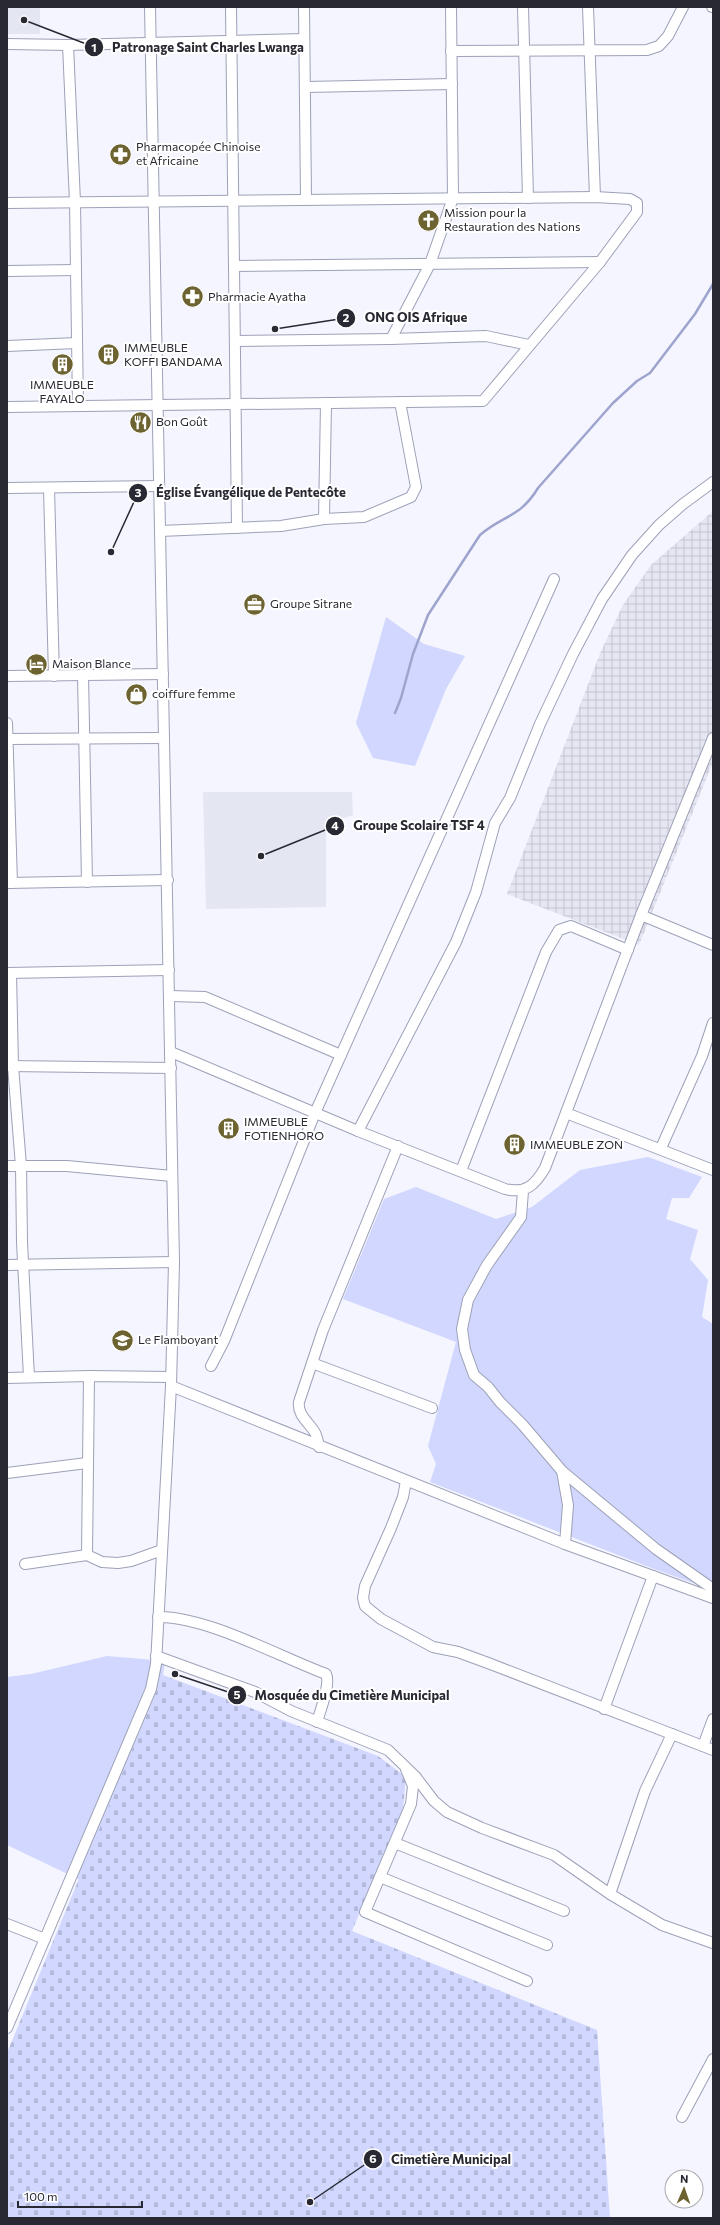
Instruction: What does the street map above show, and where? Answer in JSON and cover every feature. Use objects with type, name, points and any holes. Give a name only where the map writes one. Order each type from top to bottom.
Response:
[{"type":"street","points":[[7,2028],[151,1689],[156,1656],[171,1382],[174,1262],[168,880],[163,738],[150,7]]},
{"type":"street","points":[[230,7],[237,528]]},
{"type":"street","points":[[304,7],[306,199]]},
{"type":"street","points":[[391,339],[430,264],[453,198],[451,7]]},
{"type":"street","points":[[523,7],[528,198]]},
{"type":"street","points":[[588,7],[588,49],[595,197]]},
{"type":"street","points":[[451,51],[588,49],[647,50],[659,46],[668,36],[683,7]]},
{"type":"street","points":[[7,44],[68,45],[304,39]]},
{"type":"street","points":[[68,45],[75,202],[78,406]]},
{"type":"street","points":[[306,87],[452,84]]},
{"type":"street","points":[[7,203],[595,197],[630,199],[637,203],[637,212],[600,262],[483,401],[7,407]]},
{"type":"street","points":[[234,266],[600,262]]},
{"type":"street","points":[[7,271],[76,270]]},
{"type":"street","points":[[235,341],[486,336],[529,345]]},
{"type":"street","points":[[7,346],[77,343]]},
{"type":"street","points":[[160,531],[281,526],[324,519],[364,517],[411,497],[416,487],[400,402]]},
{"type":"street","points":[[324,519],[326,403]]},
{"type":"street","points":[[358,1131],[456,942],[476,892],[495,823],[510,798],[540,724],[573,654],[591,622],[602,598],[628,560],[659,525],[683,504],[713,482]]},
{"type":"street","points":[[7,488],[159,486]]},
{"type":"street","points":[[48,488],[54,676]]},
{"type":"street","points":[[211,1366],[224,1342],[315,1113],[554,580]]},
{"type":"street","points":[[7,676],[163,674]]},
{"type":"street","points":[[83,675],[87,882]]},
{"type":"street","points":[[7,723],[10,883],[168,880]]},
{"type":"street","points":[[7,739],[163,738]]},
{"type":"street","points":[[171,1052],[358,1131],[461,1171],[505,1190],[523,1191],[533,1186],[545,1168],[641,915],[713,738]]},
{"type":"street","points":[[641,915],[713,945]]},
{"type":"street","points":[[461,1171],[546,952],[559,930],[572,926],[628,950]]},
{"type":"street","points":[[29,1377],[23,1265],[21,1166],[10,1066],[9,973],[169,970]]},
{"type":"street","points":[[170,996],[205,997],[341,1055]]},
{"type":"street","points":[[661,1148],[702,1056],[713,1023]]},
{"type":"street","points":[[10,1066],[171,1068]]},
{"type":"street","points":[[566,1113],[661,1148],[713,1170]]},
{"type":"street","points":[[319,1446],[315,1432],[298,1407],[312,1363],[398,1146]]},
{"type":"street","points":[[7,1166],[67,1166],[172,1176]]},
{"type":"street","points":[[523,1191],[521,1217],[487,1265],[468,1300],[462,1329],[465,1350],[474,1375],[488,1387],[500,1402],[522,1424],[562,1471],[656,1549],[713,1590]]},
{"type":"street","points":[[7,1265],[174,1262]]},
{"type":"street","points":[[312,1363],[432,1408]]},
{"type":"street","points":[[87,1555],[89,1376]]},
{"type":"street","points":[[7,1378],[89,1376],[171,1382],[406,1482],[565,1544],[713,1598]]},
{"type":"street","points":[[7,1473],[87,1462]]},
{"type":"street","points":[[562,1471],[568,1505],[565,1544]]},
{"type":"street","points":[[406,1482],[391,1528],[365,1586],[363,1598],[365,1606],[381,1619],[433,1647],[458,1652],[481,1660],[713,1750]]},
{"type":"street","points":[[25,1564],[87,1555],[102,1562],[118,1563],[132,1561],[162,1550]]},
{"type":"street","points":[[604,1709],[653,1576]]},
{"type":"street","points":[[158,1617],[175,1617],[233,1636],[326,1674],[327,1686],[317,1722]]},
{"type":"street","points":[[156,1656],[255,1692],[291,1711],[388,1750],[416,1776],[434,1801],[447,1812],[482,1828],[554,1855],[610,1894],[662,1925],[713,1943]]},
{"type":"street","points":[[703,1746],[713,1719]]},
{"type":"street","points":[[610,1894],[645,1791],[672,1734]]},
{"type":"street","points":[[404,1765],[413,1786],[411,1804],[365,1912],[527,1982]]},
{"type":"street","points":[[395,1843],[564,1911]]},
{"type":"street","points":[[380,1877],[547,1945]]},
{"type":"street","points":[[7,1924],[45,1939]]},
{"type":"street","points":[[682,2118],[713,2059]]},
{"type":"shaded area","points":[[7,7],[40,7],[40,34],[7,34]]},
{"type":"shaded area","points":[[713,511],[713,762],[639,945],[507,894],[601,651],[623,605],[651,565]]},
{"type":"shaded area","points":[[203,792],[352,792],[353,815],[326,824],[326,907],[206,909]]},
{"type":"green space","points":[[386,617],[424,644],[465,656],[446,689],[415,766],[373,758],[356,723]]},
{"type":"green space","points":[[648,1157],[702,1177],[689,1198],[672,1198],[666,1219],[698,1230],[690,1259],[708,1280],[702,1317],[713,1324],[713,1590],[654,1569],[430,1482],[436,1464],[428,1446],[456,1342],[343,1299],[384,1199],[416,1187],[496,1219],[532,1207],[580,1170]]},
{"type":"green space","points":[[107,1656],[165,1661],[163,1675],[80,1880],[7,1845],[7,1677],[31,1674]]},
{"type":"green space","points":[[163,1675],[378,1756],[406,1777],[403,1809],[352,1931],[597,2030],[610,2218],[7,2218],[7,2053]]},
{"type":"waterway","points":[[395,713],[401,698],[413,654],[428,615],[480,535],[488,528],[518,511],[525,505],[538,488],[613,403],[637,381],[650,373],[695,314],[713,284]]},
{"type":"place","name":"Patronage Saint Charles Lwanga","points":[[24,20]]},
{"type":"place","name":"Pharmacopée Chinoise et Africaine","points":[[121,154]]},
{"type":"place","name":"Mission pour la Restauration des Nations","points":[[429,220]]},
{"type":"place","name":"Pharmacie Ayatha","points":[[192,297]]},
{"type":"place","name":"ONG OIS Afrique","points":[[275,329]]},
{"type":"place","name":"IMMEUBLE KOFFI BANDAMA","points":[[108,355]]},
{"type":"place","name":"IMMEUBLE FAYALO","points":[[62,364]]},
{"type":"place","name":"Bon Goût","points":[[140,422]]},
{"type":"place","name":"Église Évangélique de Pentecôte","points":[[111,552]]},
{"type":"place","name":"Groupe Sitrane","points":[[255,604]]},
{"type":"place","name":"Maison Blance","points":[[36,664]]},
{"type":"place","name":"coiffure femme","points":[[137,694]]},
{"type":"place","name":"Groupe Scolaire TSF 4","points":[[261,856]]},
{"type":"place","name":"IMMEUBLE FOTIENHORO","points":[[229,1129]]},
{"type":"place","name":"IMMEUBLE ZON","points":[[514,1145]]},
{"type":"place","name":"Le Flamboyant","points":[[122,1340]]},
{"type":"place","name":"Mosquée du Cimetière Municipal","points":[[175,1674]]},
{"type":"place","name":"Cimetière Municipal","points":[[310,2202]]}]
